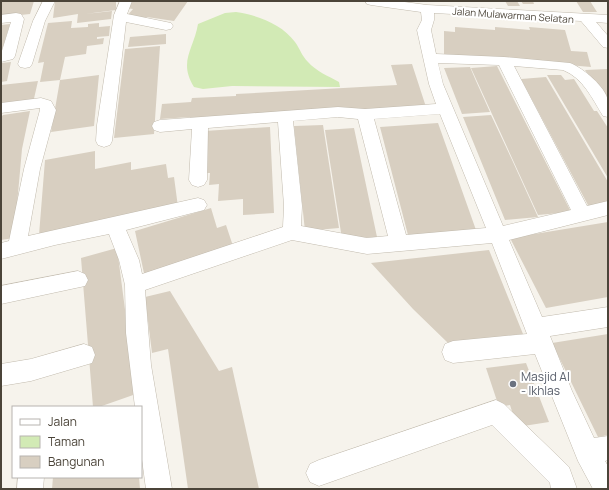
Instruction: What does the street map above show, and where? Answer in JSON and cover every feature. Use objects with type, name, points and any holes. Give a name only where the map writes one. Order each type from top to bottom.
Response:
[{"type":"street","points":[[25,64],[39,21],[49,5],[49,1]]},
{"type":"street","points":[[104,141],[104,125],[120,18],[126,1]]},
{"type":"street","name":"Jalan Mulawarman Selatan","points":[[371,1],[412,8],[608,20]]},
{"type":"street","points":[[412,8],[413,21],[424,30]]},
{"type":"street","points":[[427,9],[428,20],[424,30],[436,84],[556,380],[598,450],[606,489]]},
{"type":"street","points":[[1,18],[16,17],[18,19],[8,56],[1,58]]},
{"type":"street","points":[[120,18],[166,26]]},
{"type":"street","points":[[586,19],[608,44]]},
{"type":"street","points":[[431,58],[504,61],[572,68],[590,84],[608,112]]},
{"type":"street","points":[[504,61],[582,214]]},
{"type":"street","points":[[1,108],[41,103],[46,105],[48,110],[9,248],[198,205]]},
{"type":"street","points":[[160,126],[285,118],[338,112],[365,114],[445,108]]},
{"type":"street","points":[[365,114],[399,243]]},
{"type":"street","points":[[285,118],[293,206],[292,232]]},
{"type":"street","points":[[198,180],[200,123]]},
{"type":"street","points":[[135,286],[292,232],[367,246],[497,235],[608,208]]},
{"type":"street","points":[[115,225],[129,260],[135,286],[140,365],[160,489]]},
{"type":"street","points":[[1,295],[78,280]]},
{"type":"street","points":[[453,352],[539,335],[608,317]]},
{"type":"street","points":[[1,375],[30,370],[84,355]]},
{"type":"street","points":[[319,473],[496,412],[560,476],[564,489]]},
{"type":"street","points":[[30,489],[31,478]]},
{"type":"green space","points":[[236,12],[252,15],[268,21],[283,30],[295,42],[311,65],[339,82],[340,87],[232,86],[203,89],[194,87],[189,78],[187,62],[198,24],[225,13]]},
{"type":"building","points":[[1,1],[34,1],[30,14],[1,17]]},
{"type":"building","points":[[55,1],[116,1],[116,10],[85,14],[112,11],[111,19],[77,23],[78,14],[53,18]]},
{"type":"building","points":[[132,1],[188,1],[174,21],[147,17],[145,19],[126,17],[133,9],[126,8]]},
{"type":"building","points":[[505,1],[517,1],[520,6],[508,6]]},
{"type":"building","points":[[521,1],[533,1],[534,4],[523,4]]},
{"type":"building","points":[[576,1],[590,1],[597,12],[583,12]]},
{"type":"building","points":[[72,21],[71,28],[88,27],[88,24],[99,23],[99,27],[110,26],[109,36],[97,37],[97,39],[104,38],[103,44],[87,46],[86,54],[65,57],[60,80],[40,82],[44,62],[38,63],[48,23]]},
{"type":"building","points":[[10,24],[1,53],[1,25]]},
{"type":"building","points":[[455,27],[495,30],[495,27],[530,30],[529,27],[565,30],[571,51],[587,52],[591,67],[444,54],[444,31],[455,32]]},
{"type":"building","points":[[166,34],[166,44],[128,47],[130,37]]},
{"type":"building","points":[[160,46],[154,134],[114,138],[125,49]]},
{"type":"building","points":[[11,62],[7,81],[1,82],[1,63]]},
{"type":"building","points":[[412,64],[426,107],[190,120],[190,117],[160,119],[162,104],[191,102],[192,98],[236,96],[236,94],[397,85],[391,65]]},
{"type":"building","points":[[497,66],[571,212],[538,215],[471,68]]},
{"type":"building","points":[[470,67],[490,112],[462,114],[444,68]]},
{"type":"building","points":[[608,69],[608,103],[585,70]]},
{"type":"building","points":[[99,75],[94,126],[51,132],[60,80]]},
{"type":"building","points":[[547,75],[561,75],[565,80],[574,79],[594,111],[597,111],[608,128],[608,178]]},
{"type":"building","points":[[546,77],[608,182],[608,206],[589,207],[521,79]]},
{"type":"building","points":[[38,81],[33,103],[1,106],[1,85]]},
{"type":"building","points":[[30,111],[22,149],[14,238],[1,240],[1,117],[3,115]]},
{"type":"building","points":[[491,115],[538,217],[505,220],[463,117]]},
{"type":"building","points":[[438,123],[476,230],[408,235],[380,127]]},
{"type":"building","points":[[323,125],[339,228],[305,231],[294,126]]},
{"type":"building","points":[[270,127],[274,213],[243,215],[243,199],[218,201],[219,184],[209,185],[210,173],[206,173],[204,131]]},
{"type":"building","points":[[354,128],[377,237],[342,239],[325,130]]},
{"type":"building","points":[[95,151],[95,169],[131,162],[131,170],[166,164],[168,178],[174,177],[178,207],[39,235],[45,160]]},
{"type":"building","points":[[211,208],[217,228],[226,225],[234,249],[145,278],[135,231]]},
{"type":"building","points":[[608,222],[608,297],[546,308],[510,238]]},
{"type":"building","points":[[117,248],[136,394],[102,406],[93,406],[81,258]]},
{"type":"building","points":[[489,250],[523,334],[448,343],[413,309],[371,263]]},
{"type":"building","points":[[170,291],[219,371],[232,367],[259,489],[188,489],[168,349],[152,353],[145,297]]},
{"type":"building","points":[[608,334],[608,435],[598,437],[552,343]]},
{"type":"building","name":"Masjid Al - Ikhlas","points":[[526,363],[549,422],[517,427],[510,405],[499,407],[486,368]]},
{"type":"building","points":[[53,478],[139,478],[140,489],[52,489]]},
{"type":"place","name":"Masjid Al - Ikhlas","points":[[513,384]]}]
